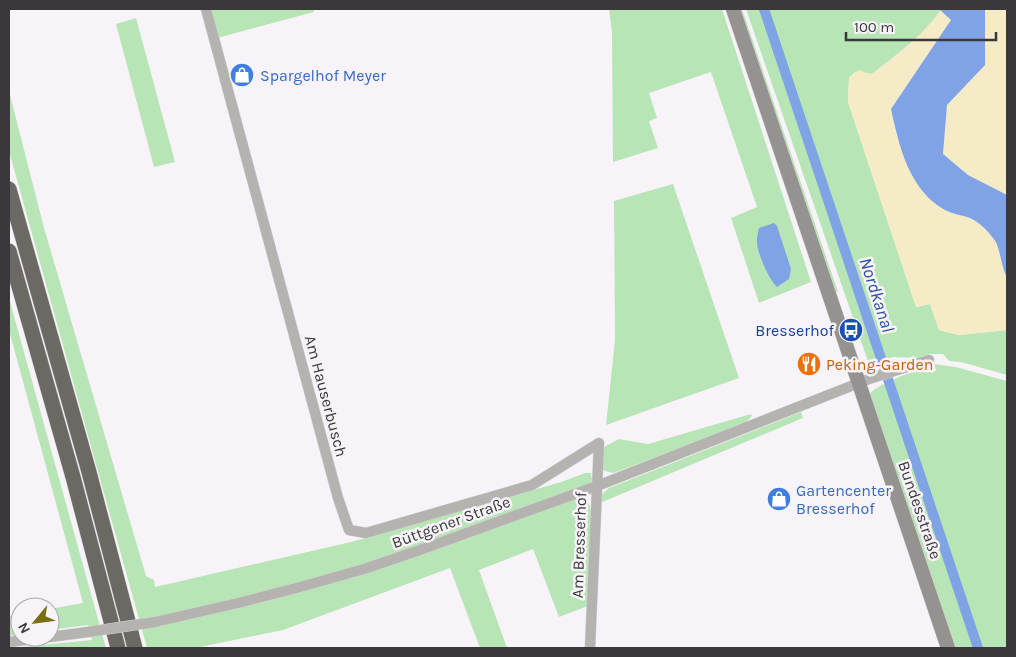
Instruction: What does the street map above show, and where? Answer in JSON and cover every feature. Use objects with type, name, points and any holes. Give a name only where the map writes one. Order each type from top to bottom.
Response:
[{"type":"highway","points":[[9,190],[89,472],[135,648]]},
{"type":"highway","points":[[9,251],[73,477],[118,648]]},
{"type":"main road","name":"Bundesstraße","points":[[733,9],[853,385],[948,648]]},
{"type":"street","name":"Am Hauserbusch","points":[[206,9],[338,498],[349,530],[366,534],[532,485],[599,443]]},
{"type":"street","name":"Büttgener Straße","points":[[60,636],[155,622],[238,603],[364,569],[597,486],[853,385],[929,360]]},
{"type":"street","name":"Am Bresserhof","points":[[590,648],[599,443]]},
{"type":"green space","points":[[210,9],[313,9],[314,12],[217,38]]},
{"type":"green space","points":[[609,9],[722,9],[811,282],[759,303],[731,218],[757,207],[711,72],[649,93],[657,118],[649,121],[658,148],[613,162],[612,32]]},
{"type":"green space","points":[[739,9],[742,9],[838,292],[834,292]]},
{"type":"green space","points":[[746,9],[941,10],[918,37],[872,74],[855,72],[849,78],[848,102],[916,307],[930,304],[939,330],[959,335],[1007,330],[1007,375],[961,362],[949,361],[943,354],[930,354],[918,358],[893,357],[869,364]]},
{"type":"green space","points":[[136,18],[175,162],[154,167],[116,24]]},
{"type":"green space","points":[[9,91],[44,228],[146,576],[154,580],[155,587],[351,542],[561,482],[585,473],[591,473],[592,480],[586,495],[591,510],[588,606],[559,617],[533,549],[479,570],[507,648],[480,648],[450,568],[283,630],[195,648],[147,648],[9,151]]},
{"type":"green space","points":[[673,184],[739,378],[606,425],[615,340],[614,201]]},
{"type":"green space","points":[[9,298],[106,648],[11,648],[60,647],[60,643],[92,640],[88,625],[60,629],[60,607],[83,603],[9,330]]},
{"type":"green space","points":[[934,364],[956,367],[1007,381],[1007,648],[953,648],[869,395],[884,384],[907,374],[919,370],[936,371]]},
{"type":"green space","points":[[801,412],[803,418],[600,503],[600,496],[609,488]]},
{"type":"green space","points":[[751,414],[752,416],[743,425],[613,473],[602,469],[604,447],[619,439],[648,444]]},
{"type":"green space","points":[[9,616],[10,616],[9,636]]},
{"type":"sand","points":[[985,9],[1007,9],[1007,195],[968,175],[943,154],[947,105],[985,65]]},
{"type":"sand","points":[[941,10],[951,20],[891,109],[897,137],[946,211],[974,220],[986,228],[995,240],[1007,277],[1007,330],[959,335],[939,330],[930,304],[916,307],[848,102],[849,78],[855,72],[860,70],[872,74],[918,37]]},
{"type":"water","points":[[939,9],[985,9],[985,65],[947,105],[943,154],[968,175],[1007,195],[1007,277],[996,242],[991,235],[970,218],[945,210],[923,191],[914,179],[898,138],[891,109],[951,20]]},
{"type":"water","points":[[774,223],[777,226],[791,269],[789,279],[777,287],[770,278],[757,245],[759,228]]},
{"type":"waterway","name":"Nordkanal","points":[[764,9],[978,648]]},
{"type":"place","name":"Spargelhof Meyer","points":[[242,75]]},
{"type":"place","name":"Bresserhof","points":[[851,330]]},
{"type":"place","name":"Peking-Garden","points":[[809,364]]},
{"type":"place","name":"Gartencenter Bresserhof","points":[[779,499]]}]
